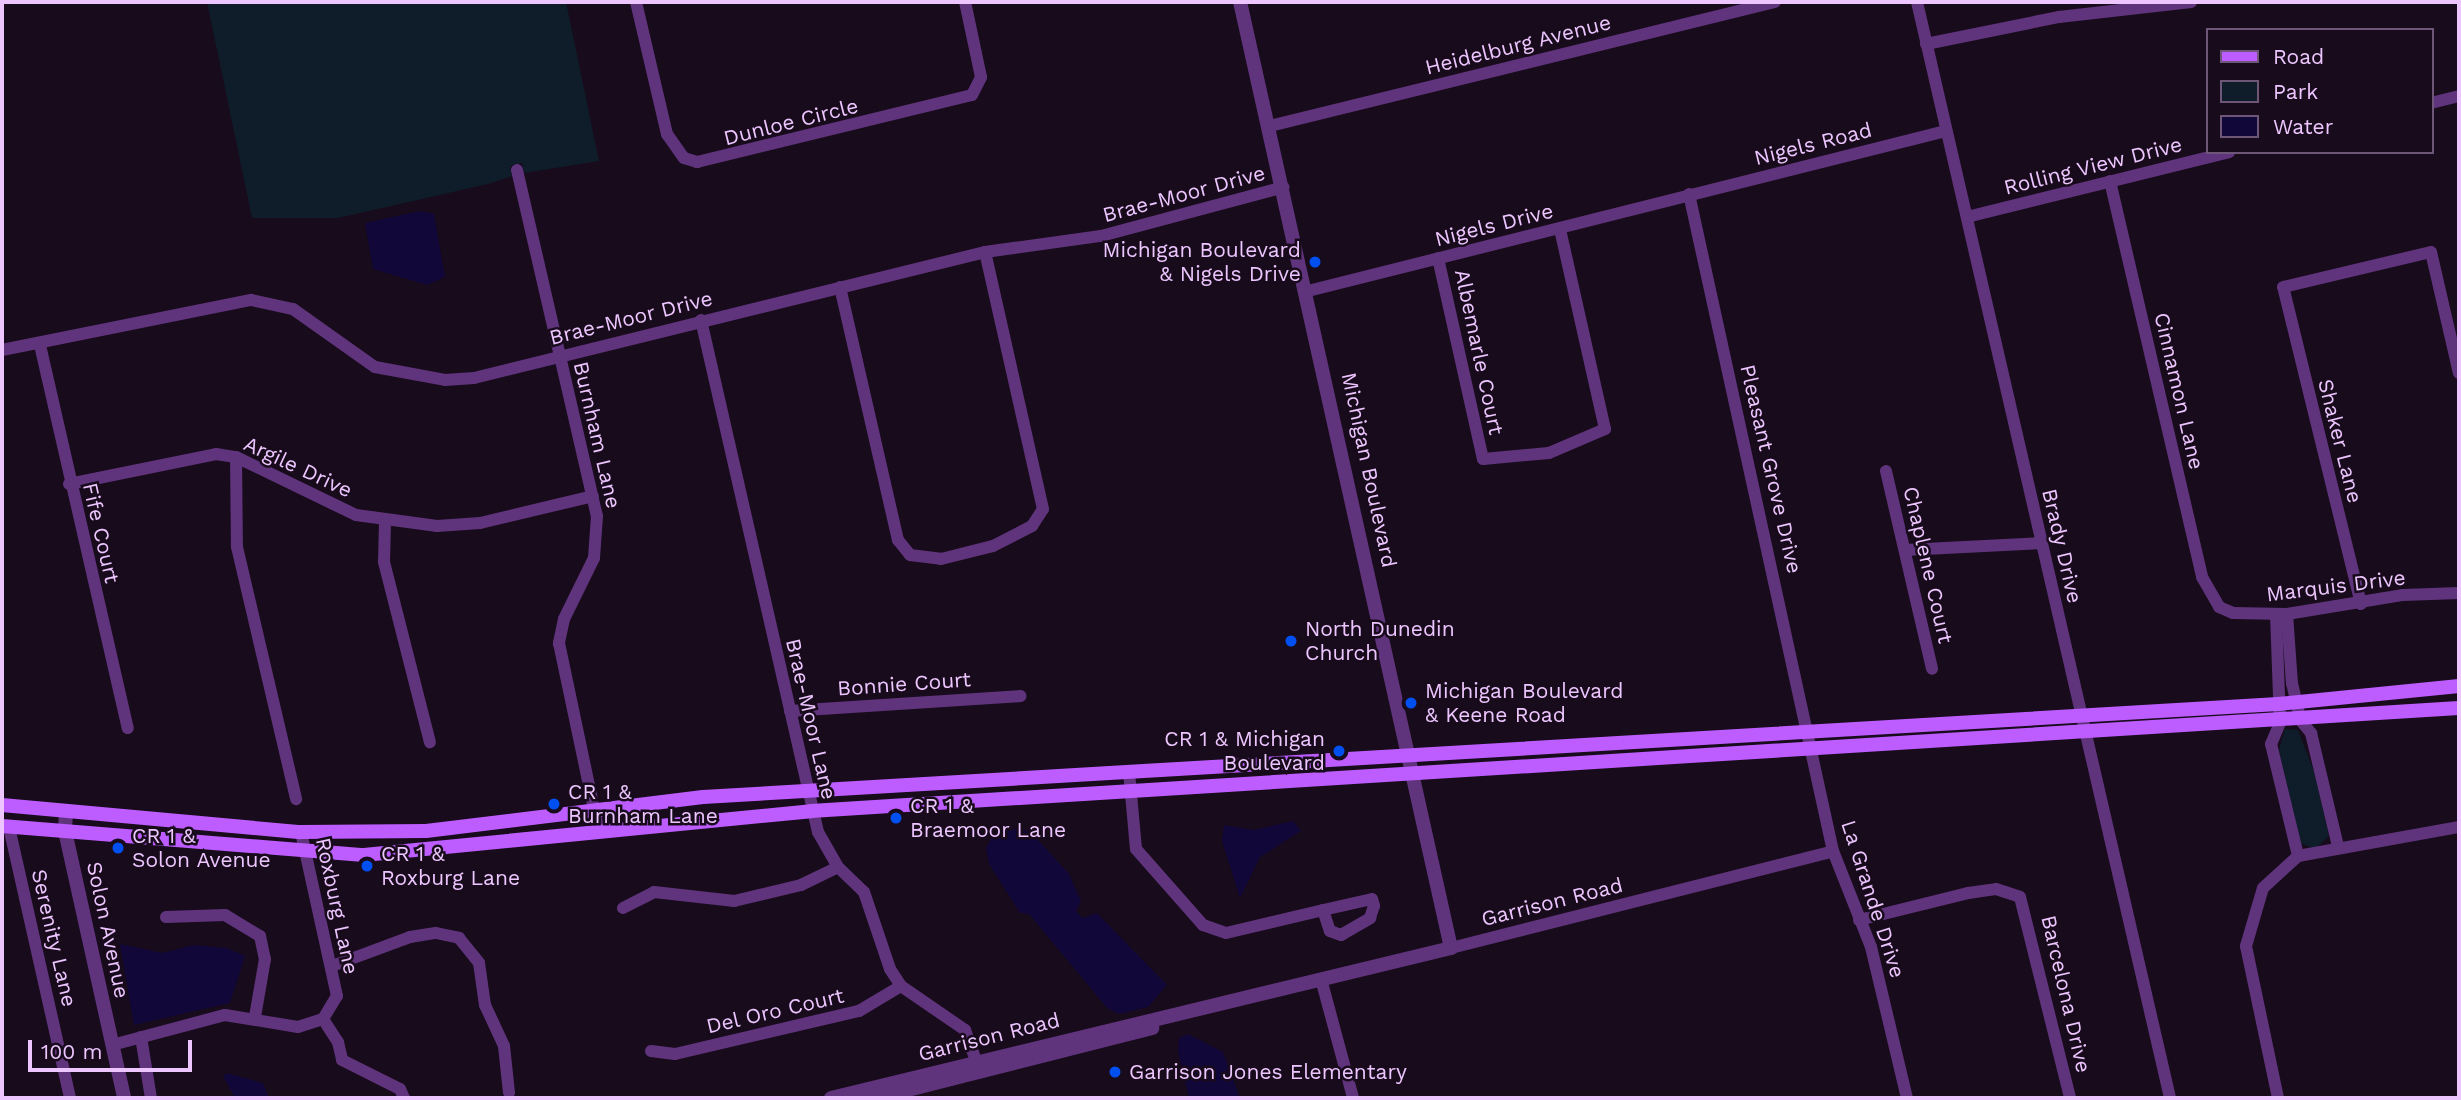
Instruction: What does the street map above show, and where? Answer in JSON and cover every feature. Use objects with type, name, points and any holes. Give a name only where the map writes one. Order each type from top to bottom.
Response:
[{"type":"main road","points":[[2,805],[301,832],[426,831],[593,807],[807,791],[2278,705],[2459,686]]},
{"type":"main road","points":[[6,827],[306,854],[448,849],[598,828],[811,811],[2086,736],[2459,708]]},
{"type":"street","name":"Dunloe Circle","points":[[636,2],[667,134],[684,158],[697,162],[972,96],[981,77],[969,3]]},
{"type":"street","name":"Michigan Boulevard","points":[[1240,2],[1308,291],[1451,948]]},
{"type":"street","name":"Heidelburg Avenue","points":[[1270,126],[1775,2]]},
{"type":"street","name":"Brady Drive","points":[[1917,2],[2170,1098]]},
{"type":"street","points":[[1926,44],[2059,17],[2192,2]]},
{"type":"street","points":[[2433,102],[2459,96]]},
{"type":"street","name":"Nigels Road","points":[[1689,194],[1946,131]]},
{"type":"street","name":"Rolling View Drive","points":[[1967,217],[2221,154]]},
{"type":"street","name":"Burnham Lane","points":[[517,170],[558,357],[593,496],[594,558],[573,596],[559,643],[598,828]]},
{"type":"street","name":"Cinnamon Lane","points":[[2110,181],[2202,577],[2219,607]]},
{"type":"street","name":"Brae-Moor Drive","points":[[2,350],[40,345],[251,300],[293,309],[358,358],[397,374],[474,378],[985,252],[1101,236],[1284,187]]},
{"type":"street","name":"Nigels Drive","points":[[1308,291],[1689,194]]},
{"type":"street","name":"Pleasant Grove Drive","points":[[1689,194],[1812,733],[1813,753]]},
{"type":"street","name":"Albemarle Court","points":[[1438,258],[1483,459],[1549,453],[1605,429],[1560,229]]},
{"type":"street","points":[[840,287],[898,540],[910,555],[941,559],[993,546],[1032,526],[1044,509],[985,252]]},
{"type":"street","name":"Shaker Lane","points":[[2361,604],[2283,287],[2431,252],[2459,373]]},
{"type":"street","name":"Brae-Moor Lane","points":[[701,320],[811,811],[838,867],[864,892],[901,986]]},
{"type":"street","name":"Fife Court","points":[[40,345],[69,484],[128,728]]},
{"type":"street","name":"Argile Drive","points":[[69,484],[200,456],[236,457],[325,503],[385,522],[480,523],[593,496]]},
{"type":"street","points":[[236,457],[237,547],[296,799]]},
{"type":"street","name":"Chaplene Court","points":[[1886,471],[1932,669]]},
{"type":"street","points":[[385,522],[384,562],[430,741]]},
{"type":"street","points":[[1905,550],[2042,543]]},
{"type":"street","name":"Marquis Drive","points":[[2219,607],[2282,614],[2459,593]]},
{"type":"street","points":[[2282,614],[2301,721],[2311,733],[2338,846]]},
{"type":"street","points":[[2282,614],[2278,705],[2280,723],[2271,744],[2298,856]]},
{"type":"street","name":"Bonnie Court","points":[[789,711],[1021,696]]},
{"type":"street","name":"La Grande Drive","points":[[1813,753],[1833,851],[1859,920],[1908,1098]]},
{"type":"street","points":[[1129,772],[1136,849],[1208,929],[1226,933],[1323,910]]},
{"type":"street","name":"Solon Avenue","points":[[66,811],[65,831],[124,1098]]},
{"type":"street","name":"Serenity Lane","points":[[6,827],[70,1098]]},
{"type":"street","points":[[2278,1098],[2248,967],[2247,928],[2263,888],[2298,856],[2338,846],[2459,827]]},
{"type":"street","name":"Roxburg Lane","points":[[301,832],[337,996],[323,1019]]},
{"type":"street","name":"Garrison Road","points":[[831,1098],[979,1067],[1833,851]]},
{"type":"street","points":[[623,908],[654,892],[734,901],[801,885],[838,867]]},
{"type":"street","name":"Barcelona Drive","points":[[1859,920],[1968,893],[1996,889],[2020,897],[2070,1098]]},
{"type":"street","points":[[166,917],[225,915],[260,936],[265,959],[255,1017]]},
{"type":"street","points":[[332,966],[410,937],[459,938],[479,963],[485,1005],[504,1046],[509,1093]]},
{"type":"street","points":[[1321,979],[1353,1098]]},
{"type":"street","points":[[901,986],[964,1030],[979,1067]]},
{"type":"street","name":"Del Oro Court","points":[[651,1051],[676,1054],[859,1010],[901,986]]},
{"type":"street","points":[[112,1045],[225,1015],[255,1017],[298,1027],[323,1019],[338,1042],[341,1060],[400,1089],[404,1098]]},
{"type":"street","points":[[141,1037],[152,1098]]},
{"type":"street","name":"Garrison Road","points":[[876,1098],[979,1067]]},
{"type":"green space","points":[[207,2],[566,2],[599,161],[524,173],[522,163],[510,166],[512,176],[488,184],[338,218],[252,218]]},
{"type":"green space","points":[[2285,729],[2298,730],[2315,774],[2329,836],[2315,849],[2300,843],[2279,750]]},
{"type":"water","points":[[420,211],[434,214],[445,277],[427,285],[373,269],[365,223]]},
{"type":"water","points":[[1293,821],[1301,831],[1260,857],[1240,898],[1222,841],[1224,825],[1254,830]]},
{"type":"water","points":[[1016,829],[1031,832],[1069,874],[1081,901],[1076,911],[1083,918],[1097,913],[1167,985],[1148,1007],[1119,1014],[1107,1008],[1029,914],[1020,913],[989,864],[986,848],[994,833]]},
{"type":"water","points":[[120,944],[163,953],[193,945],[227,948],[245,956],[230,1003],[134,1025]]},
{"type":"water","points":[[1188,1034],[1223,1052],[1240,1098],[1189,1098],[1178,1051],[1179,1038]]},
{"type":"water","points":[[227,1073],[263,1083],[269,1098],[235,1098],[223,1076]]},
{"type":"place","name":"Michigan Boulevard & Nigels Drive","points":[[1315,262]]},
{"type":"place","name":"North Dunedin Church","points":[[1291,641]]},
{"type":"place","name":"Michigan Boulevard & Keene Road","points":[[1411,703]]},
{"type":"place","name":"CR 1 & Michigan Boulevard","points":[[1339,751]]},
{"type":"place","name":"CR 1 & Burnham Lane","points":[[554,804]]},
{"type":"place","name":"CR 1 & Braemoor Lane","points":[[896,818]]},
{"type":"place","name":"CR 1 & Solon Avenue","points":[[118,848]]},
{"type":"place","name":"CR 1 & Roxburg Lane","points":[[367,866]]},
{"type":"place","name":"Garrison Jones Elementary","points":[[1115,1072]]}]
